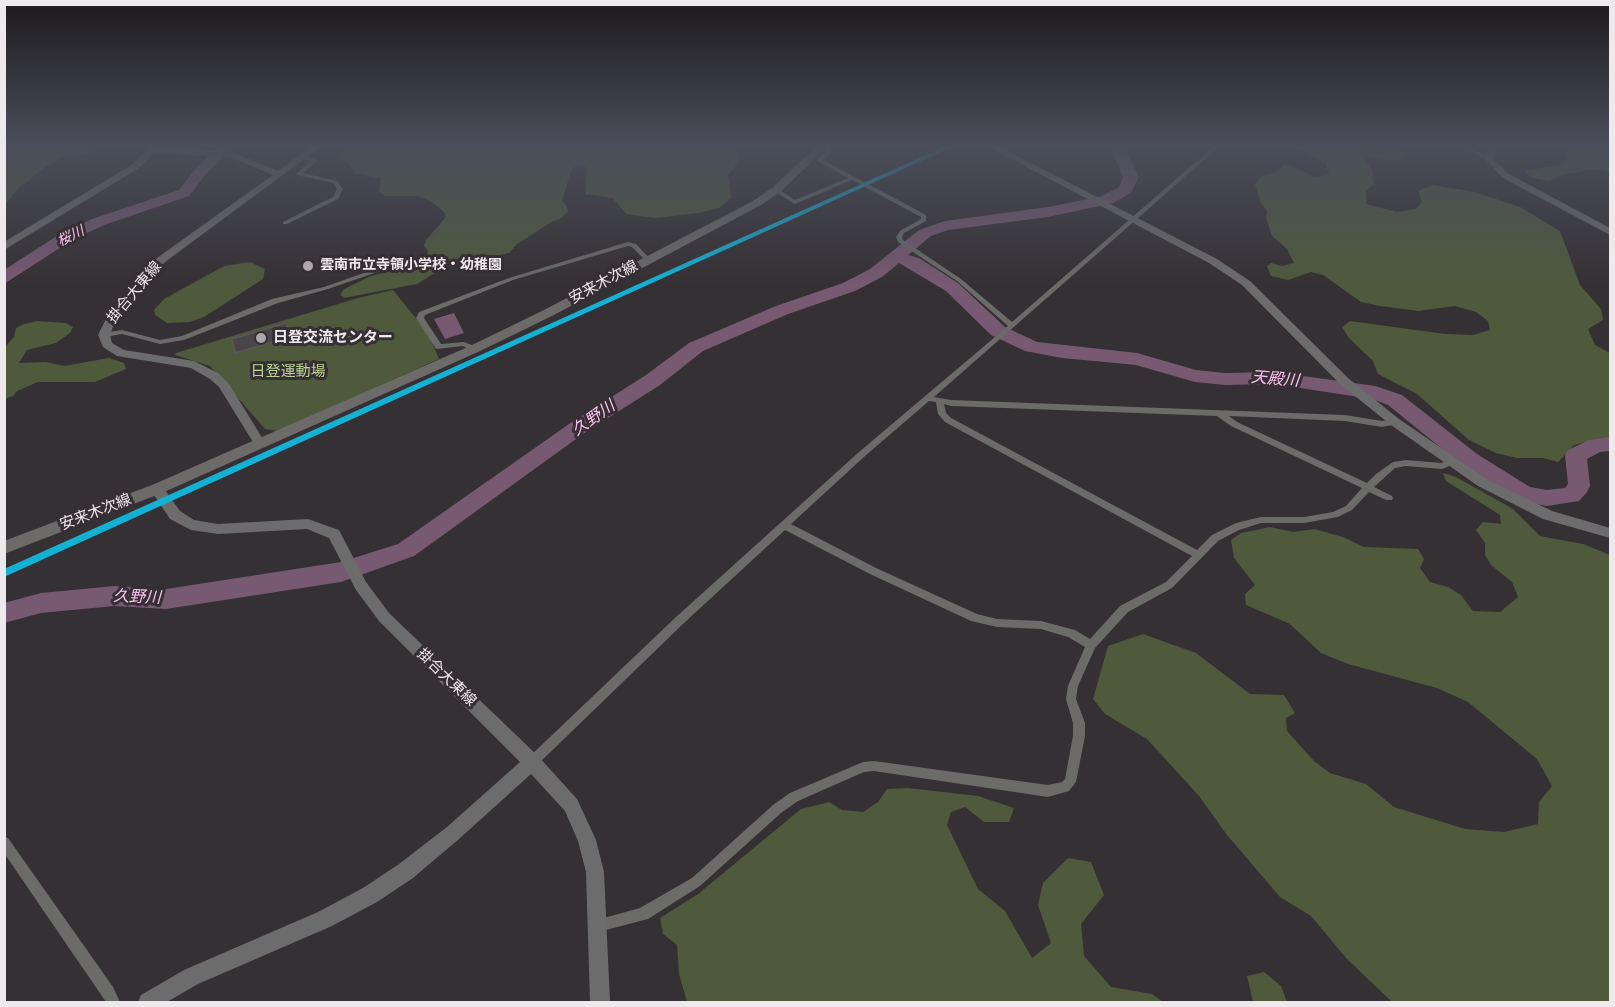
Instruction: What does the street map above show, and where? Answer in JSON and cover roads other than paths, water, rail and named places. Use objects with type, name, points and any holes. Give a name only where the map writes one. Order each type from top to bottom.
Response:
[{"type":"main road","points":[[4,247],[92,193]]},
{"type":"main road","name":"掛合大東線","points":[[253,193],[161,260],[108,323],[104,335],[107,345],[122,353],[194,365],[214,376],[223,384],[260,444]]},
{"type":"main road","name":"安来木次線","points":[[4,549],[157,489],[474,349],[648,260],[771,193]]},
{"type":"main road","points":[[1082,193],[1213,261],[1246,283],[1344,381],[1395,422],[1451,462],[1516,502],[1548,516],[1611,533]]},
{"type":"main road","points":[[1535,193],[1611,231]]},
{"type":"main road","name":"掛合大東線","points":[[157,489],[175,515],[191,525],[218,529],[308,524],[322,528],[338,538],[362,586],[384,617],[532,762],[571,805],[587,840],[596,872],[600,1002]]},
{"type":"main road","points":[[148,1002],[191,977],[325,919],[370,895],[406,871],[453,833],[532,762]]},
{"type":"street","points":[[285,223],[336,198],[338,193]]},
{"type":"street","points":[[781,193],[795,202],[816,193]]},
{"type":"street","points":[[880,193],[924,216],[924,220],[902,232],[898,237],[900,241],[969,288],[1010,328]]},
{"type":"street","points":[[532,762],[784,525],[1164,193]]},
{"type":"street","points":[[474,349],[464,344],[439,347],[420,318],[422,314],[511,279],[628,244],[634,245],[648,260]]},
{"type":"street","points":[[104,335],[122,332],[160,342],[184,338],[275,301],[326,288],[384,268]]},
{"type":"street","points":[[928,398],[940,402],[1221,415],[1346,418],[1382,424],[1395,422]]},
{"type":"street","points":[[940,402],[942,414],[948,420],[1198,555]]},
{"type":"street","points":[[1221,415],[1234,424],[1389,498]]},
{"type":"street","points":[[598,926],[643,914],[679,893],[696,882],[786,803],[863,767],[891,768],[1048,791],[1065,787],[1070,782],[1079,736],[1079,723],[1071,699],[1073,686],[1091,645],[1124,609],[1169,585],[1224,532],[1250,522],[1320,519],[1335,515],[1349,508],[1394,465],[1406,463],[1442,466],[1451,462]]},
{"type":"street","points":[[784,525],[873,571],[975,618],[997,623],[1041,625],[1071,633],[1091,645]]},
{"type":"street","points":[[4,842],[113,1002]]},
{"type":"waterway","name":"桜川","points":[[4,279],[22,264],[66,237],[98,222],[184,193]]},
{"type":"waterway","name":"久野川","points":[[4,613],[41,603],[114,596],[166,599],[341,572],[406,550],[576,429],[653,380],[696,347],[782,310],[849,287],[876,273],[925,233],[945,226],[1048,212],[1107,200],[1120,193]]},
{"type":"waterway","name":"天殿川","points":[[897,257],[913,262],[937,276],[952,287],[998,331],[1032,347],[1137,359],[1195,376],[1225,379],[1274,378],[1375,393],[1395,400],[1469,459],[1524,494],[1547,498],[1571,495],[1579,486],[1576,455],[1596,445],[1610,444]]},
{"type":"place","name":"雲南市立寺領小学校・幼稚園","points":[[308,266]]},
{"type":"place","name":"日登交流センター","points":[[261,338]]},
{"type":"park label","name":"日登運動場","points":[[288,372]]}]
